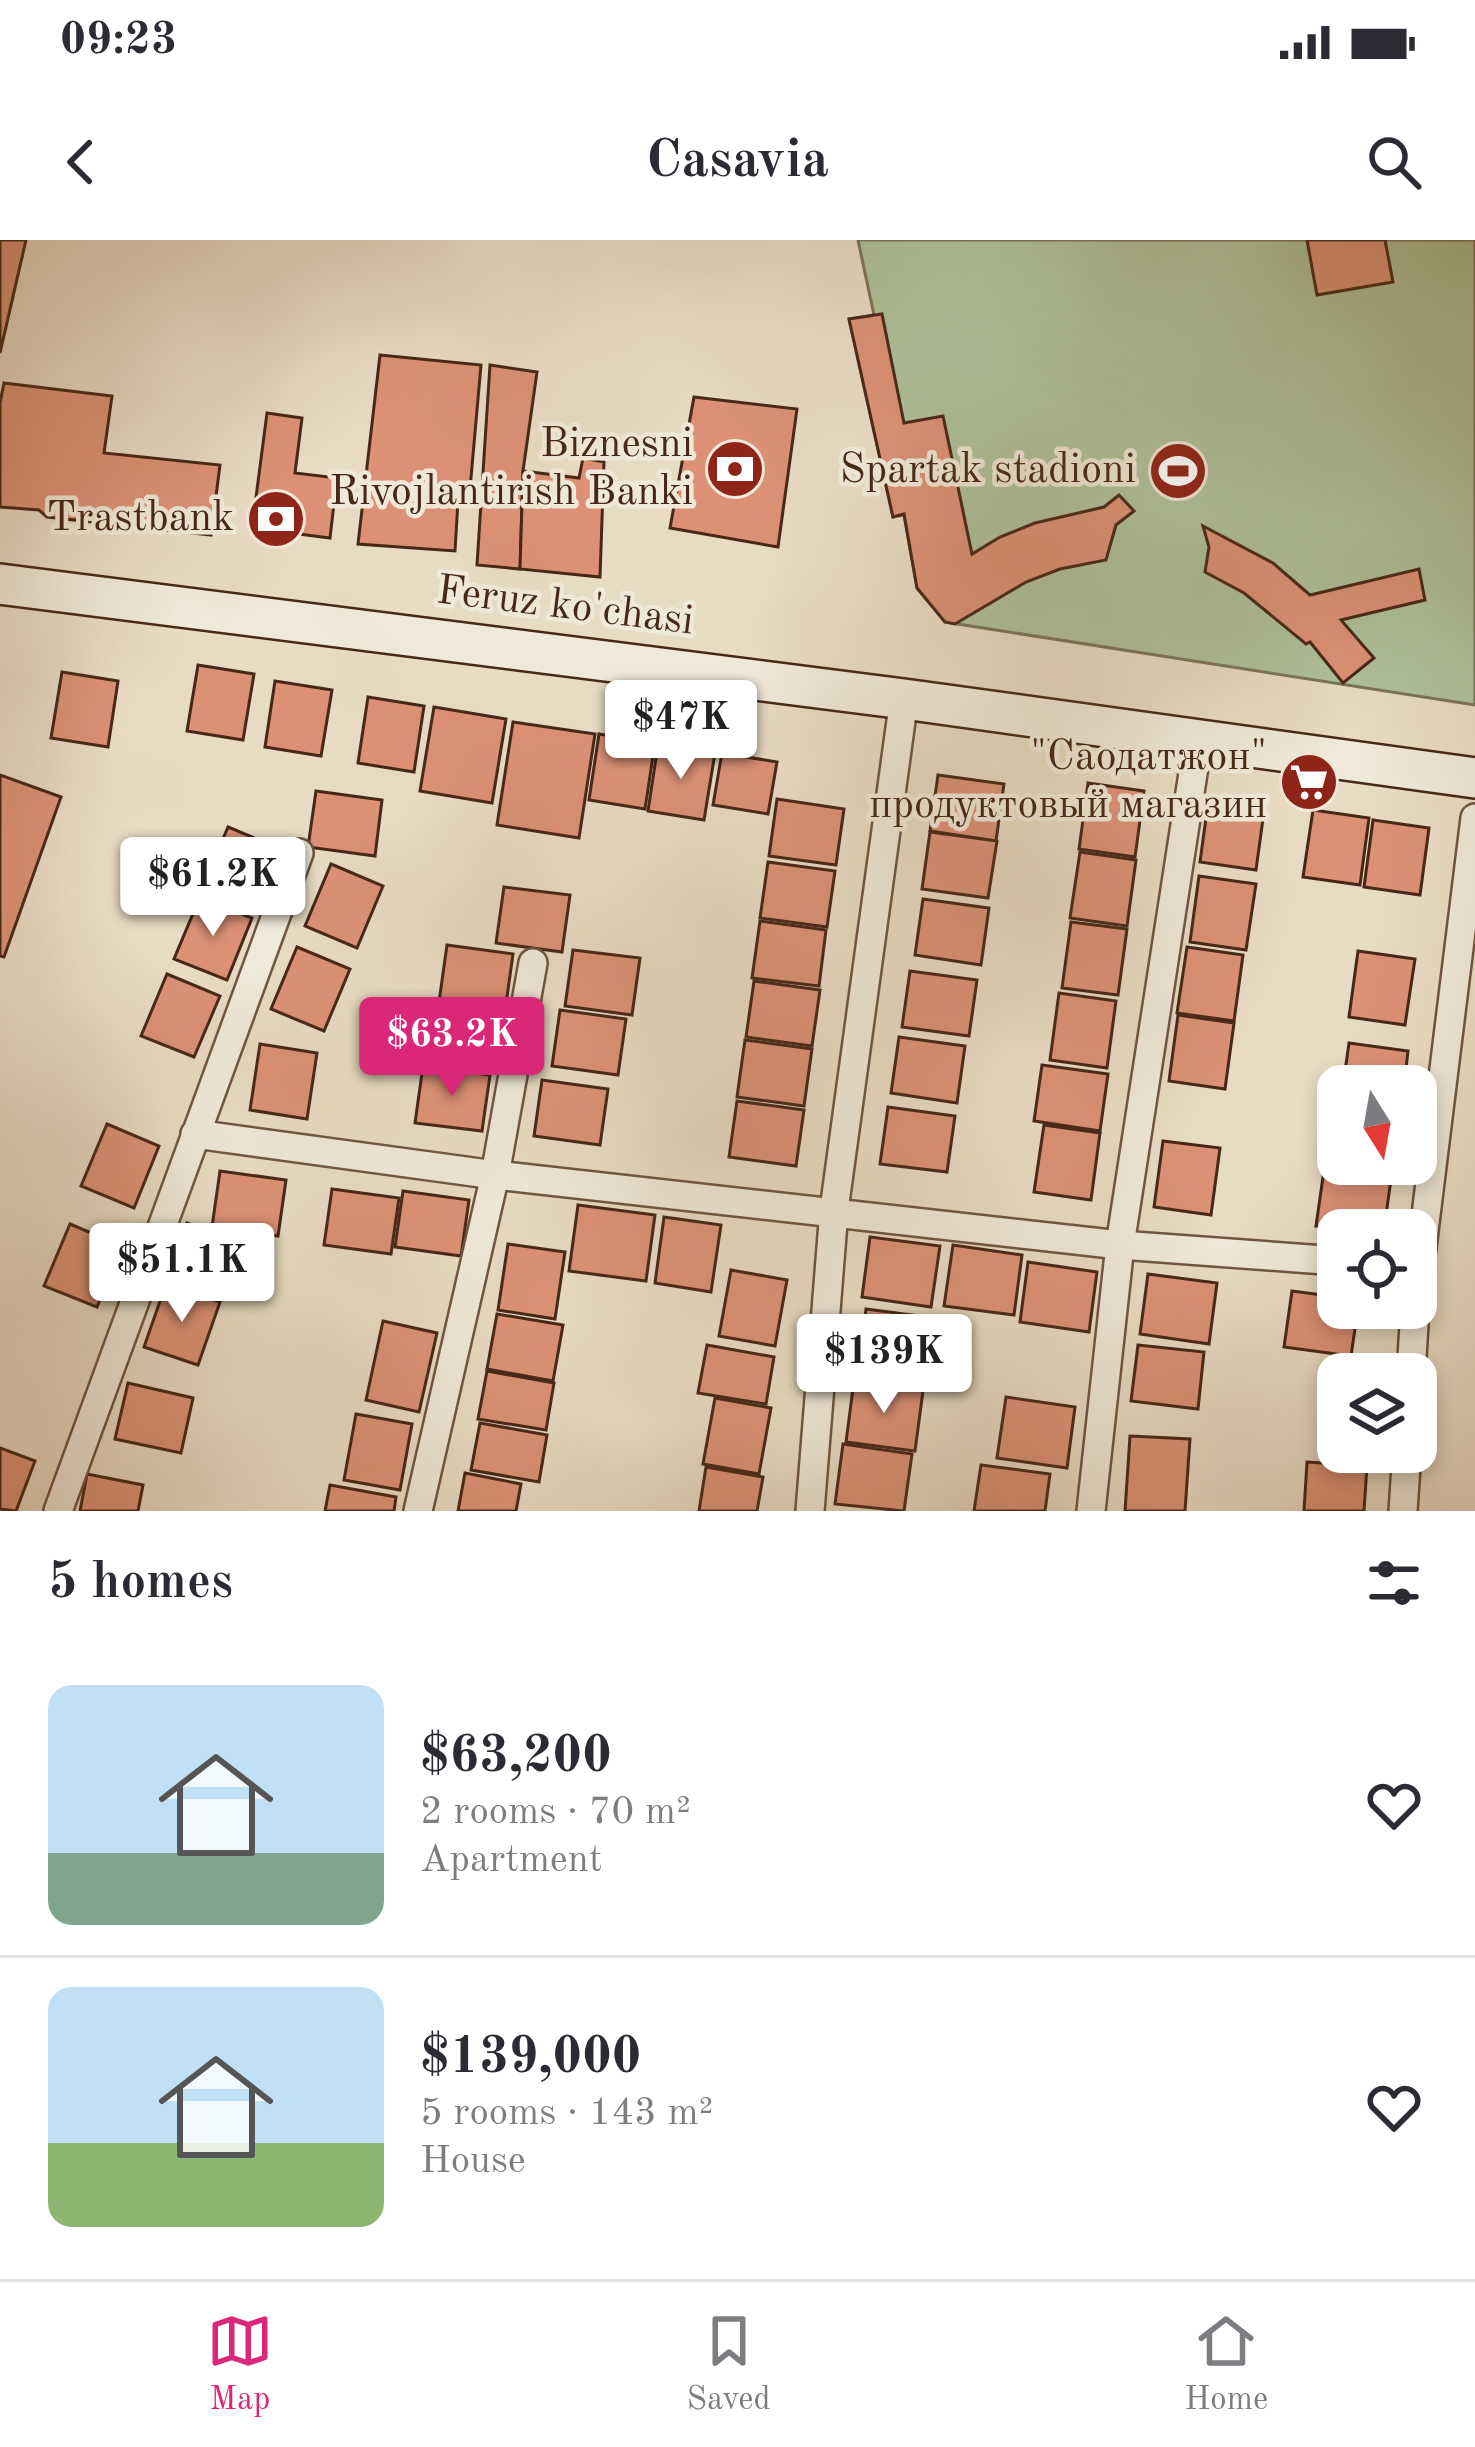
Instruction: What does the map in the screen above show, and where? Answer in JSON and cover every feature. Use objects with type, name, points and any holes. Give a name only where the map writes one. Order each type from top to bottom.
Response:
[{"type":"main road","name":"Feruz ko'chasi","points":[[0,584],[904,699],[1475,778]]},
{"type":"street","points":[[809,1511],[833,1210],[904,699]]},
{"type":"street","points":[[1091,1511],[1120,1245],[1198,741]]},
{"type":"street","points":[[1424,1209],[1475,818]]},
{"type":"street","points":[[58,1511],[298,854]]},
{"type":"street","points":[[418,1511],[495,1175],[533,963]]},
{"type":"street","points":[[195,1134],[495,1175],[1120,1245],[1317,1259]]},
{"type":"street","points":[[1403,1511],[1406,1473]]},
{"type":"green space","name":"Spartak stadioni","points":[[858,240],[1475,240],[1475,705],[945,622],[917,588],[904,515],[893,517],[849,319],[874,315]]},
{"type":"building","points":[[0,240],[26,240],[0,353]]},
{"type":"building","points":[[1307,240],[1385,240],[1393,282],[1317,295]]},
{"type":"building","points":[[882,314],[904,423],[943,416],[972,554],[1035,523],[1104,507],[1119,495],[1134,511],[1116,525],[1106,560],[1026,582],[955,624],[945,622],[917,588],[904,514],[893,517],[849,319]]},
{"type":"building","points":[[380,355],[481,365],[469,500],[458,501],[455,551],[358,544]]},
{"type":"building","points":[[490,365],[537,372],[523,471],[520,569],[477,565]]},
{"type":"building","points":[[4,383],[112,396],[104,453],[220,465],[211,535],[47,517],[39,510],[0,507]]},
{"type":"building","name":"Biznesni Rivojlantirish Banki","points":[[694,397],[797,409],[778,547],[670,528]]},
{"type":"building","points":[[267,413],[302,418],[295,473],[337,478],[330,538],[252,528]]},
{"type":"building","points":[[583,458],[604,462],[600,577],[520,569],[523,471],[579,478]]},
{"type":"building","points":[[1203,526],[1273,563],[1310,595],[1419,569],[1425,600],[1341,620],[1374,658],[1343,683],[1310,642],[1306,644],[1244,593],[1205,572],[1209,547]]},
{"type":"building","points":[[198,665],[254,674],[243,740],[187,731]]},
{"type":"building","points":[[62,672],[118,681],[108,747],[51,738]]},
{"type":"building","points":[[275,681],[332,690],[321,756],[265,747]]},
{"type":"building","points":[[368,697],[424,706],[414,772],[358,763]]},
{"type":"building","points":[[434,707],[506,719],[492,803],[420,791]]},
{"type":"building","points":[[513,722],[595,734],[579,838],[497,825]]},
{"type":"building","points":[[599,734],[655,743],[645,809],[589,800]]},
{"type":"building","points":[[658,745],[715,753],[704,820],[648,811]]},
{"type":"building","points":[[722,753],[777,762],[768,814],[713,805]]},
{"type":"building","points":[[0,775],[61,797],[4,957],[0,956]]},
{"type":"building","points":[[938,775],[1004,784],[996,841],[930,831]]},
{"type":"building","points":[[1088,783],[1144,791],[1135,857],[1079,849]]},
{"type":"building","points":[[316,791],[382,800],[375,856],[308,847]]},
{"type":"building","points":[[1209,796],[1265,804],[1256,870],[1200,862]]},
{"type":"building","points":[[777,799],[844,809],[836,865],[769,856]]},
{"type":"building","points":[[1313,810],[1369,818],[1360,885],[1303,877]]},
{"type":"building","points":[[1373,820],[1429,828],[1420,895],[1364,887]]},
{"type":"building","points":[[228,827],[281,849],[255,911],[202,889]]},
{"type":"building","points":[[930,832],[997,841],[988,898],[922,889]]},
{"type":"building","points":[[1080,852],[1136,860],[1127,926],[1070,918]]},
{"type":"building","points":[[768,862],[835,871],[827,927],[760,918]]},
{"type":"building","points":[[331,864],[383,886],[357,948],[305,926]]},
{"type":"building","points":[[1199,876],[1256,884],[1246,950],[1190,942]]},
{"type":"building","points":[[504,887],[570,895],[562,952],[496,943]]},
{"type":"building","points":[[200,897],[252,918],[227,980],[174,959]]},
{"type":"building","points":[[923,899],[989,908],[981,965],[915,955]]},
{"type":"building","points":[[760,921],[826,930],[819,986],[752,978]]},
{"type":"building","points":[[1071,922],[1127,929],[1118,995],[1062,988]]},
{"type":"building","points":[[447,945],[513,954],[505,1011],[439,1002]]},
{"type":"building","points":[[297,947],[350,969],[324,1031],[271,1009]]},
{"type":"building","points":[[1187,947],[1243,955],[1234,1021],[1177,1013]]},
{"type":"building","points":[[573,950],[640,958],[632,1015],[565,1006]]},
{"type":"building","points":[[1358,951],[1415,959],[1405,1025],[1349,1017]]},
{"type":"building","points":[[910,971],[977,980],[969,1036],[902,1027]]},
{"type":"building","points":[[167,974],[220,996],[194,1057],[141,1036]]},
{"type":"building","points":[[754,981],[820,990],[812,1046],[746,1037]]},
{"type":"building","points":[[1059,993],[1116,1001],[1107,1068],[1050,1060]]},
{"type":"building","points":[[433,1005],[500,1014],[492,1070],[425,1061]]},
{"type":"building","points":[[560,1010],[626,1019],[618,1075],[552,1066]]},
{"type":"building","points":[[1178,1015],[1234,1023],[1225,1089],[1169,1081]]},
{"type":"building","points":[[899,1037],[965,1046],[957,1103],[891,1093]]},
{"type":"building","points":[[745,1040],[812,1049],[804,1106],[737,1097]]},
{"type":"building","points":[[1349,1043],[1408,1051],[1406,1065],[1346,1065]]},
{"type":"building","points":[[260,1044],[317,1053],[307,1119],[250,1110]]},
{"type":"building","points":[[1042,1065],[1108,1074],[1100,1131],[1034,1121]]},
{"type":"building","points":[[423,1066],[490,1075],[482,1131],[415,1123]]},
{"type":"building","points":[[542,1080],[608,1089],[600,1145],[534,1136]]},
{"type":"building","points":[[737,1101],[804,1110],[796,1166],[729,1157]]},
{"type":"building","points":[[888,1107],[955,1116],[947,1172],[880,1164]]},
{"type":"building","points":[[107,1124],[159,1146],[134,1208],[81,1186]]},
{"type":"building","points":[[1044,1125],[1100,1133],[1091,1200],[1034,1192]]},
{"type":"building","points":[[1163,1141],[1220,1148],[1211,1215],[1154,1207]]},
{"type":"building","points":[[220,1171],[286,1180],[278,1236],[212,1227]]},
{"type":"building","points":[[1322,1185],[1390,1185],[1387,1209],[1318,1209]]},
{"type":"building","points":[[332,1189],[399,1198],[391,1254],[324,1245]]},
{"type":"building","points":[[403,1191],[469,1200],[461,1256],[395,1247]]},
{"type":"building","points":[[578,1205],[655,1215],[646,1281],[569,1271]]},
{"type":"building","points":[[664,1217],[721,1225],[711,1292],[655,1283]]},
{"type":"building","points":[[187,1223],[237,1242],[218,1291],[168,1273]]},
{"type":"building","points":[[70,1224],[122,1246],[97,1307],[44,1286]]},
{"type":"building","points":[[870,1237],[940,1246],[931,1307],[862,1297]]},
{"type":"building","points":[[508,1244],[565,1252],[555,1319],[498,1310]]},
{"type":"building","points":[[953,1245],[1022,1255],[1014,1315],[944,1306]]},
{"type":"building","points":[[1028,1262],[1097,1272],[1089,1332],[1020,1322]]},
{"type":"building","points":[[731,1270],[787,1280],[775,1346],[719,1336]]},
{"type":"building","points":[[1148,1274],[1217,1283],[1209,1344],[1140,1334]]},
{"type":"building","points":[[166,1284],[220,1302],[198,1365],[144,1347]]},
{"type":"building","points":[[1292,1291],[1317,1294],[1317,1329],[1355,1329],[1351,1353],[1284,1347]]},
{"type":"building","points":[[866,1309],[935,1318],[927,1379],[858,1369]]},
{"type":"building","points":[[497,1314],[563,1325],[553,1381],[487,1369]]},
{"type":"building","points":[[383,1321],[437,1333],[419,1412],[366,1400]]},
{"type":"building","points":[[707,1345],[774,1357],[766,1404],[698,1393]]},
{"type":"building","points":[[1138,1345],[1204,1352],[1198,1409],[1131,1401]]},
{"type":"building","points":[[487,1371],[554,1383],[546,1430],[478,1419]]},
{"type":"building","points":[[854,1381],[923,1391],[915,1451],[846,1442]]},
{"type":"building","points":[[128,1383],[193,1398],[181,1453],[115,1439]]},
{"type":"building","points":[[1006,1397],[1075,1407],[1067,1468],[997,1458]]},
{"type":"building","points":[[715,1398],[771,1408],[759,1474],[703,1464]]},
{"type":"building","points":[[356,1414],[412,1424],[400,1490],[344,1480]]},
{"type":"building","points":[[480,1423],[547,1435],[539,1482],[471,1470]]},
{"type":"building","points":[[1130,1436],[1190,1439],[1185,1511],[1125,1511]]},
{"type":"building","points":[[843,1444],[912,1454],[904,1511],[835,1504]]},
{"type":"building","points":[[0,1448],[35,1461],[16,1511],[0,1509]]},
{"type":"building","points":[[1307,1462],[1317,1463],[1317,1473],[1367,1473],[1364,1511],[1304,1511]]},
{"type":"building","points":[[981,1465],[1050,1474],[1045,1511],[974,1511]]},
{"type":"building","points":[[706,1467],[763,1477],[757,1511],[699,1511]]},
{"type":"building","points":[[465,1473],[521,1484],[516,1511],[458,1511]]},
{"type":"building","points":[[87,1474],[143,1485],[138,1511],[80,1511]]},
{"type":"building","points":[[330,1485],[396,1497],[394,1511],[325,1511]]},
{"type":"place","name":"Biznesni Rivojlantirish Banki","points":[[735,469]]},
{"type":"place","name":"Spartak stadioni","points":[[1178,471]]},
{"type":"place","name":"Trastbank","points":[[276,519]]},
{"type":"place","name":"\"Саодатжон\" продуктовый магазин","points":[[1309,782]]}]
